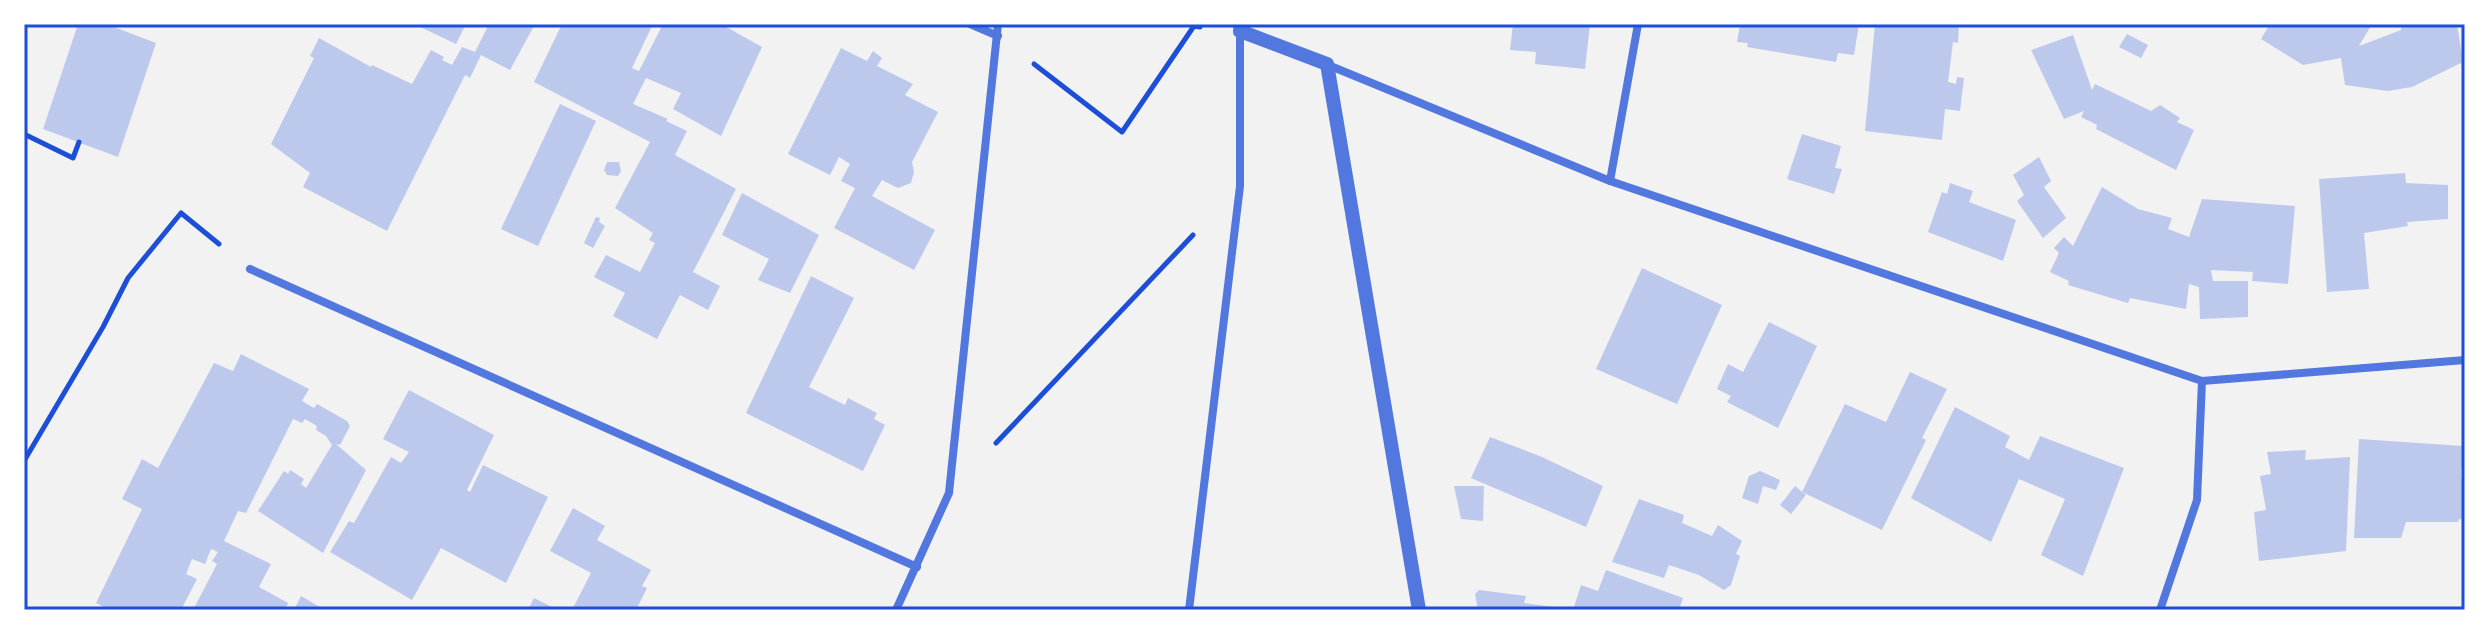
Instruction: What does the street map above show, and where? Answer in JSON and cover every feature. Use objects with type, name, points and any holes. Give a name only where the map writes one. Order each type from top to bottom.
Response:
[{"type":"street","points":[[970,24],[998,36]]},
{"type":"street","points":[[896,610],[949,493],[998,24]]},
{"type":"street","points":[[1610,181],[1638,24]]},
{"type":"street","points":[[1189,610],[1240,186],[1240,28],[1610,181],[2202,381],[2465,360]]},
{"type":"street","points":[[1327,64],[1419,610]]},
{"type":"street","points":[[250,269],[917,567]]},
{"type":"street","points":[[2160,610],[2197,500],[2202,381]]},
{"type":"path","points":[[998,36],[1122,132],[1194,26],[1240,28]]},
{"type":"path","points":[[24,134],[73,158],[79,142]]},
{"type":"path","points":[[949,493],[1240,186]]},
{"type":"path","points":[[24,461],[103,327],[128,278],[181,213],[250,269]]},
{"type":"building","points":[[78,24],[106,24],[156,43],[118,157],[43,129]]},
{"type":"building","points":[[414,24],[466,24],[456,44]]},
{"type":"building","points":[[489,24],[535,24],[510,70],[481,55],[470,78],[465,75],[387,231],[303,187],[310,173],[271,144],[314,58],[310,56],[319,38],[371,67],[412,84],[431,50],[452,65],[462,47],[475,52]]},
{"type":"building","points":[[562,24],[653,24],[632,68],[639,71],[663,24],[721,24],[762,47],[721,136],[673,109],[681,93],[646,78],[633,104],[687,131],[675,155],[736,189],[693,272],[720,286],[708,310],[680,295],[657,339],[613,316],[625,293],[594,277],[606,255],[640,272],[655,243],[649,240],[653,233],[615,208],[650,142],[534,82]]},
{"type":"building","points":[[1513,24],[1590,24],[1585,69],[1535,64],[1536,52],[1510,50]]},
{"type":"building","points":[[1740,24],[1859,24],[1854,55],[1838,53],[1836,62],[1747,47],[1748,43],[1737,42]]},
{"type":"building","points":[[1875,24],[1959,24],[1958,43],[1953,42],[1948,82],[1956,84],[1957,77],[1964,78],[1960,111],[1945,109],[1942,140],[1865,131]]},
{"type":"building","points":[[2270,24],[2372,24],[2359,46],[2409,24],[2457,24],[2463,62],[2412,87],[2388,91],[2345,85],[2341,58],[2303,65],[2261,39]]},
{"type":"building","points":[[2127,34],[2148,45],[2141,58],[2119,47]]},
{"type":"building","points":[[2073,35],[2092,90],[2095,84],[2151,111],[2160,105],[2180,118],[2177,122],[2194,130],[2176,170],[2096,129],[2097,125],[2081,117],[2084,111],[2064,119],[2031,50]]},
{"type":"building","points":[[841,48],[867,61],[873,51],[882,58],[877,66],[913,84],[905,95],[938,112],[912,162],[914,172],[911,183],[898,188],[882,180],[872,196],[935,230],[914,270],[834,228],[855,188],[841,181],[850,164],[839,157],[830,175],[788,154]]},
{"type":"building","points":[[560,104],[596,121],[538,246],[501,229]]},
{"type":"building","points":[[1802,134],[1841,146],[1835,168],[1842,169],[1834,194],[1787,179]]},
{"type":"building","points":[[2039,157],[2051,181],[2044,187],[2066,218],[2043,238],[2017,201],[2024,195],[2013,175]]},
{"type":"building","points":[[607,162],[619,162],[621,171],[618,176],[607,175],[604,170]]},
{"type":"building","points":[[2405,173],[2406,183],[2448,185],[2448,219],[2407,222],[2408,226],[2364,233],[2369,289],[2327,292],[2319,179]]},
{"type":"building","points":[[1950,183],[1973,191],[1969,202],[2016,220],[2003,261],[1928,232],[1942,192],[1947,194]]},
{"type":"building","points":[[2102,187],[2138,209],[2172,218],[2168,229],[2189,237],[2202,199],[2295,206],[2288,284],[2252,281],[2253,272],[2211,270],[2213,281],[2248,281],[2248,317],[2200,319],[2199,287],[2189,284],[2186,309],[2130,298],[2128,303],[2068,285],[2069,281],[2050,272],[2059,253],[2054,248],[2064,237],[2073,246]]},
{"type":"building","points":[[742,193],[819,235],[790,293],[758,280],[769,259],[722,235]]},
{"type":"building","points":[[596,217],[605,226],[593,248],[584,243]]},
{"type":"building","points":[[1642,268],[1722,305],[1677,404],[1596,369]]},
{"type":"building","points":[[811,276],[854,298],[809,387],[845,405],[848,398],[877,413],[874,419],[885,425],[863,471],[746,413]]},
{"type":"building","points":[[1769,322],[1817,346],[1778,428],[1727,402],[1731,396],[1717,389],[1728,364],[1743,372]]},
{"type":"building","points":[[241,354],[309,389],[302,401],[314,408],[317,404],[347,421],[350,426],[340,445],[336,444],[366,470],[323,553],[258,511],[284,471],[288,474],[290,470],[304,479],[301,484],[306,488],[332,445],[326,436],[316,430],[317,426],[305,419],[302,423],[293,419],[246,513],[238,511],[224,541],[271,564],[259,587],[288,603],[285,610],[193,610],[217,564],[212,561],[218,552],[211,549],[205,564],[192,559],[186,574],[197,579],[181,610],[110,610],[96,603],[142,509],[122,499],[142,459],[158,468],[214,363],[233,371]]},
{"type":"building","points":[[1910,372],[1947,389],[1882,530],[1802,492],[1845,404],[1886,422]]},
{"type":"building","points":[[409,390],[494,435],[467,490],[470,492],[483,465],[548,497],[506,583],[441,548],[412,600],[330,552],[349,521],[354,523],[391,457],[401,463],[409,452],[383,439]]},
{"type":"building","points":[[1955,407],[2010,436],[2005,447],[2029,460],[2040,436],[2124,468],[2083,576],[2041,555],[2065,499],[2019,479],[1991,542],[1911,498]]},
{"type":"building","points":[[1490,437],[1603,486],[1586,527],[1471,478]]},
{"type":"building","points":[[2359,439],[2463,446],[2461,478],[2465,478],[2465,520],[2406,522],[2401,538],[2354,538]]},
{"type":"building","points":[[2306,450],[2305,460],[2350,457],[2346,551],[2259,561],[2254,512],[2266,510],[2260,476],[2271,474],[2267,452]]},
{"type":"building","points":[[1760,471],[1780,480],[1776,490],[1763,486],[1758,504],[1742,498],[1749,476]]},
{"type":"building","points":[[1454,486],[1484,486],[1483,521],[1461,519]]},
{"type":"building","points":[[1795,486],[1806,495],[1791,514],[1780,505]]},
{"type":"building","points":[[1639,499],[1684,515],[1682,523],[1712,536],[1718,525],[1742,541],[1736,554],[1740,556],[1731,585],[1724,590],[1699,575],[1669,565],[1664,578],[1612,562]]},
{"type":"building","points":[[573,508],[605,526],[597,540],[651,570],[642,586],[647,588],[636,610],[572,610],[591,573],[550,551]]},
{"type":"building","points":[[1606,570],[1683,598],[1679,610],[1573,610],[1581,585],[1598,591]]},
{"type":"building","points":[[1479,590],[1526,596],[1524,603],[1562,610],[1478,610],[1475,594]]},
{"type":"building","points":[[301,596],[325,610],[294,610]]},
{"type":"building","points":[[534,598],[558,610],[528,610]]}]
